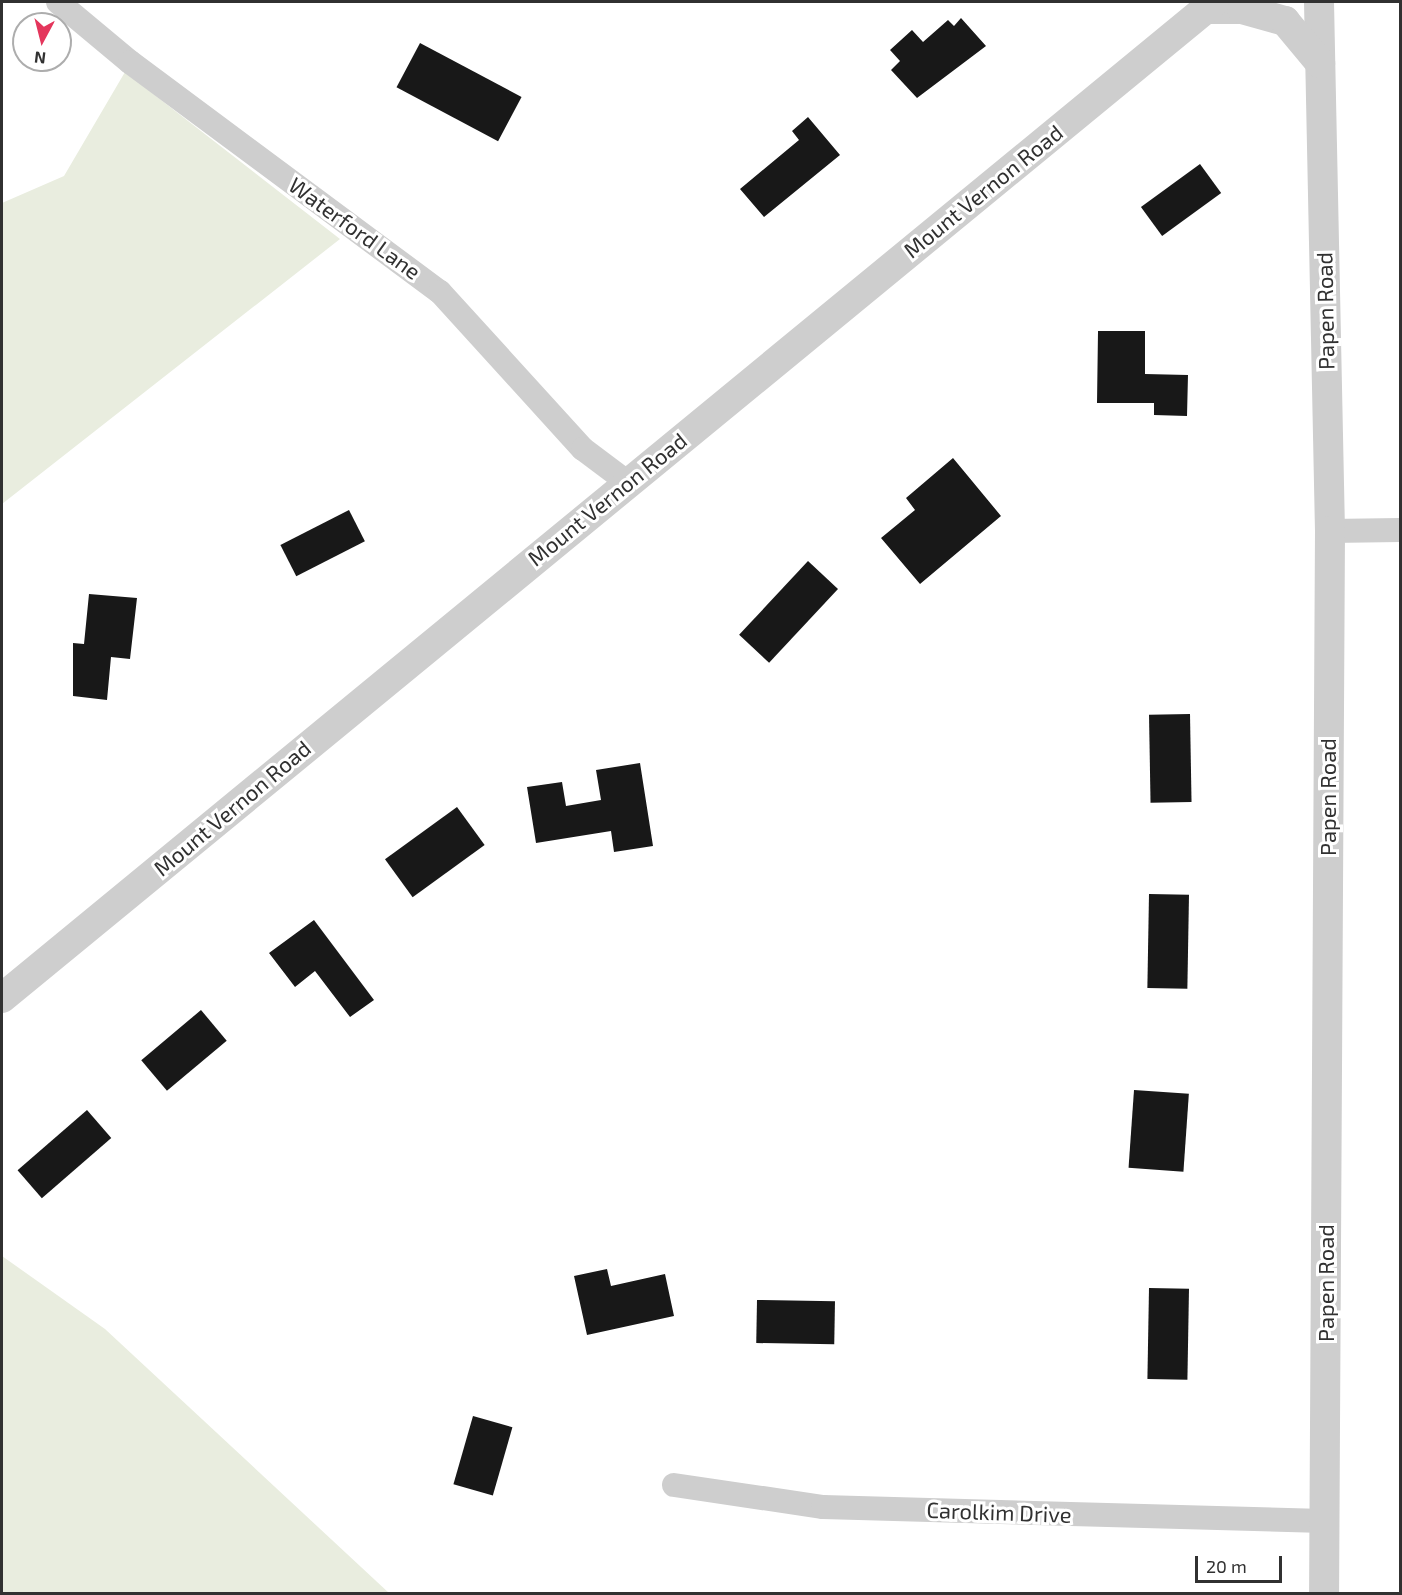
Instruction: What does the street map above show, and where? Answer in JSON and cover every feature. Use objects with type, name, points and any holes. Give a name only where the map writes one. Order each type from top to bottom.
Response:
[{"type":"street","name":"Waterford Lane","points":[[58,2],[130,62],[440,291],[583,449],[627,482]]},
{"type":"street","name":"Papen Road","points":[[1319,2],[1330,531],[1324,1593]]},
{"type":"street","name":"Mount Vernon Road","points":[[2,998],[1209,5]]},
{"type":"street","points":[[1209,5],[1242,9],[1285,21],[1320,63]]},
{"type":"street","points":[[1330,531],[1401,531]]},
{"type":"street","name":"Carolkim Drive","points":[[674,1485],[823,1507],[1324,1521]]},
{"type":"shaded area","points":[[125,72],[340,239],[2,504],[2,203],[64,176]]},
{"type":"shaded area","points":[[2,1256],[105,1329],[389,1593],[2,1593]]},
{"type":"building","points":[[961,18],[986,46],[917,98],[891,70],[900,61],[890,50],[912,30],[923,42],[948,20],[954,26]]},
{"type":"building","points":[[420,43],[522,97],[498,141],[397,87]]},
{"type":"building","points":[[808,117],[840,155],[764,217],[740,189],[799,140],[792,131]]},
{"type":"building","points":[[1200,164],[1221,193],[1162,236],[1141,207]]},
{"type":"building","points":[[1098,331],[1145,331],[1145,374],[1188,375],[1187,416],[1154,415],[1154,403],[1097,403]]},
{"type":"building","points":[[953,458],[1001,516],[920,584],[881,538],[915,510],[906,498]]},
{"type":"building","points":[[349,510],[365,541],[296,576],[280,545]]},
{"type":"building","points":[[808,561],[838,589],[769,663],[739,635]]},
{"type":"building","points":[[89,594],[137,598],[130,659],[111,657],[107,700],[73,696],[73,643],[84,644]]},
{"type":"building","points":[[1190,714],[1192,802],[1151,803],[1149,715]]},
{"type":"building","points":[[640,763],[653,846],[614,852],[611,831],[536,843],[527,787],[562,782],[566,806],[601,800],[596,770]]},
{"type":"building","points":[[457,807],[485,845],[413,897],[385,859]]},
{"type":"building","points":[[1149,894],[1189,895],[1187,989],[1147,988]]},
{"type":"building","points":[[314,920],[374,1000],[350,1017],[315,971],[295,987],[269,953]]},
{"type":"building","points":[[201,1010],[227,1041],[167,1091],[141,1060]]},
{"type":"building","points":[[1134,1090],[1189,1094],[1183,1172],[1129,1168]]},
{"type":"building","points":[[87,1110],[111,1138],[42,1198],[18,1170]]},
{"type":"building","points":[[607,1269],[611,1286],[665,1274],[674,1316],[587,1335],[574,1276]]},
{"type":"building","points":[[1149,1288],[1189,1289],[1187,1380],[1147,1379]]},
{"type":"building","points":[[757,1300],[835,1301],[834,1344],[756,1343]]},
{"type":"building","points":[[473,1416],[512,1427],[493,1496],[453,1484]]}]
